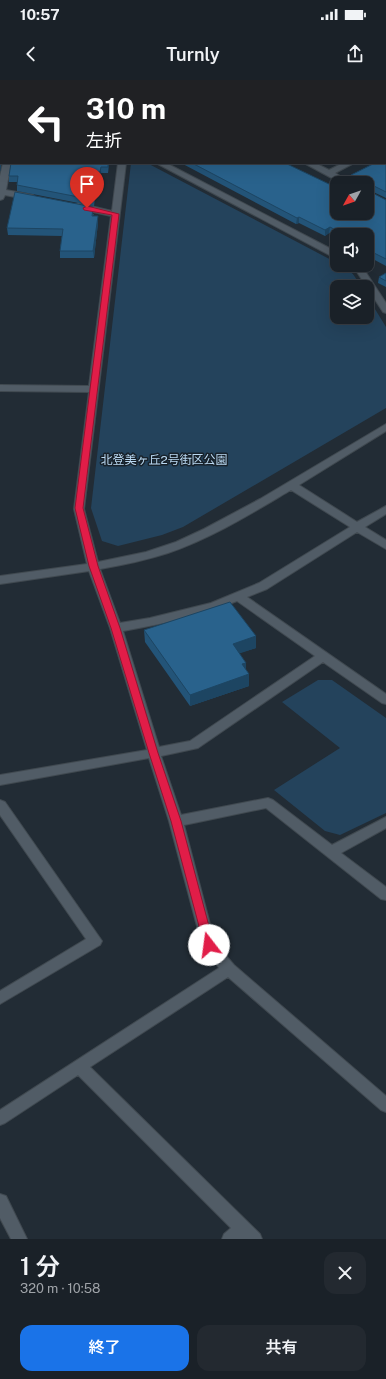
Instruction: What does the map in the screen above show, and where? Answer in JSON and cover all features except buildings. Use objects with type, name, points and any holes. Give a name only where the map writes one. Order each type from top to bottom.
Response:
[{"type":"street","points":[[7,164],[0,193],[39,199]]},
{"type":"street","points":[[122,164],[79,508],[93,566],[116,628],[176,821],[209,945],[229,969],[386,1105]]},
{"type":"street","points":[[162,164],[330,252]]},
{"type":"street","points":[[310,164],[334,176]]},
{"type":"street","points":[[328,173],[348,164]]},
{"type":"street","points":[[70,205],[115,214]]},
{"type":"street","points":[[361,272],[386,310]]},
{"type":"street","points":[[0,388],[94,389]]},
{"type":"street","points":[[0,580],[125,561],[195,538],[215,529],[291,485],[386,427]]},
{"type":"street","points":[[291,485],[386,544]]},
{"type":"street","points":[[116,628],[214,606],[270,582],[386,509]]},
{"type":"street","points":[[238,596],[386,700]]},
{"type":"street","points":[[0,780],[194,745],[323,656]]},
{"type":"street","points":[[176,821],[268,803],[386,895]]},
{"type":"street","points":[[0,805],[95,941],[0,998]]},
{"type":"street","points":[[331,852],[386,822]]},
{"type":"street","points":[[0,1118],[229,969]]},
{"type":"street","points":[[79,1066],[249,1233],[230,1239]]},
{"type":"street","points":[[0,1201],[19,1239]]},
{"type":"green space","name":"北登美ヶ丘2号街区公園","points":[[131,164],[149,164],[330,259],[330,272],[351,272],[357,280],[330,280],[330,324],[374,324],[374,307],[386,327],[386,408],[183,527],[162,535],[118,546],[102,541],[91,508]]},
{"type":"green space","points":[[318,680],[332,680],[386,718],[386,813],[340,835],[325,831],[274,790],[340,748],[282,702]]},
{"type":"route","points":[[87,208],[115,214],[79,508],[93,566],[116,628],[176,821],[209,945]]}]
